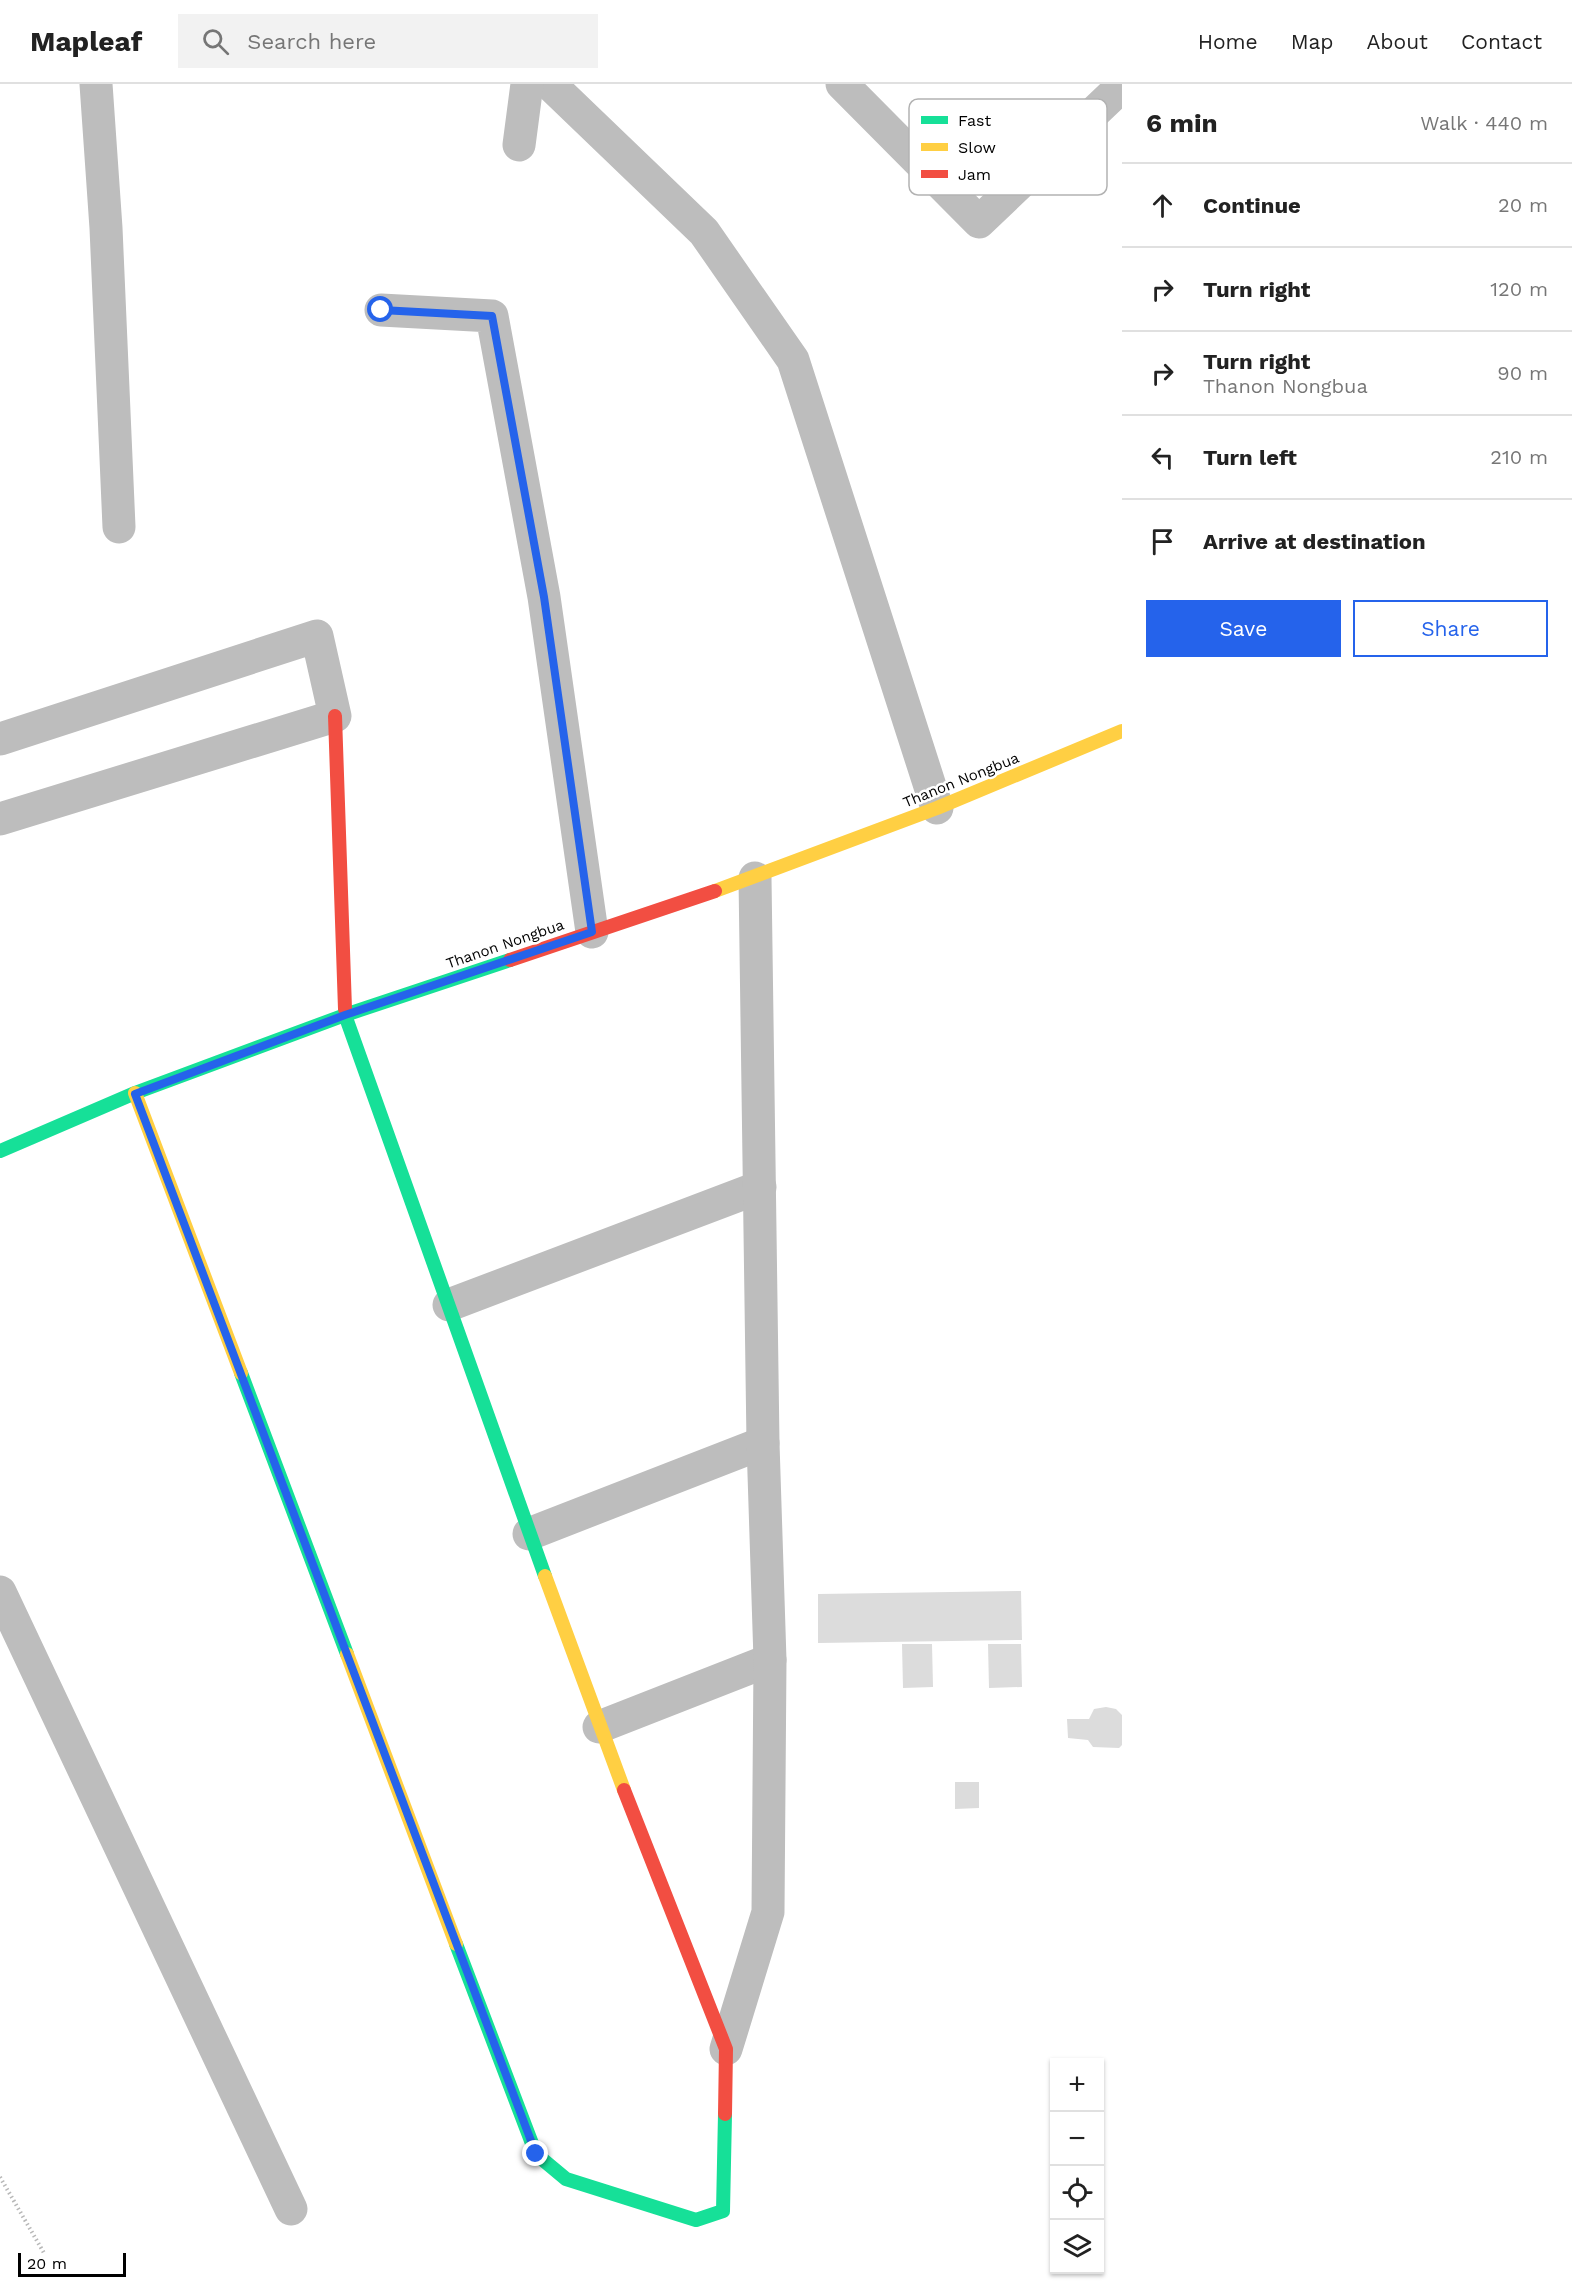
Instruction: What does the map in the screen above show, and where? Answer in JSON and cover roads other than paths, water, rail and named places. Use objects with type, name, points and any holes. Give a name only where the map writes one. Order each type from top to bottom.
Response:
[{"type":"street","points":[[96,84],[106,228],[119,527]]},
{"type":"street","points":[[519,145],[527,84]]},
{"type":"street","points":[[550,84],[704,232],[793,360],[937,808]]},
{"type":"street","points":[[842,84],[909,151]]},
{"type":"street","points":[[1107,100],[1122,86]]},
{"type":"street","points":[[952,195],[979,222],[1007,195]]},
{"type":"street","points":[[381,310],[492,316],[544,597],[592,932]]},
{"type":"street","points":[[0,739],[317,636],[335,716],[345,1015],[599,1727],[726,2049]]},
{"type":"street","points":[[0,819],[335,716]]},
{"type":"street","name":"Thanon Nongbua","points":[[0,1151],[135,1094],[345,1015],[755,878],[937,808],[1122,731]]},
{"type":"street","points":[[135,1094],[536,2154],[566,2179],[696,2220],[723,2211],[726,2049],[768,1912],[770,1660],[763,1443],[755,878]]},
{"type":"street","points":[[448,1305],[760,1187]]},
{"type":"street","points":[[529,1534],[763,1443]]},
{"type":"street","points":[[0,1592],[291,2209]]},
{"type":"street","points":[[599,1727],[770,1660]]}]
